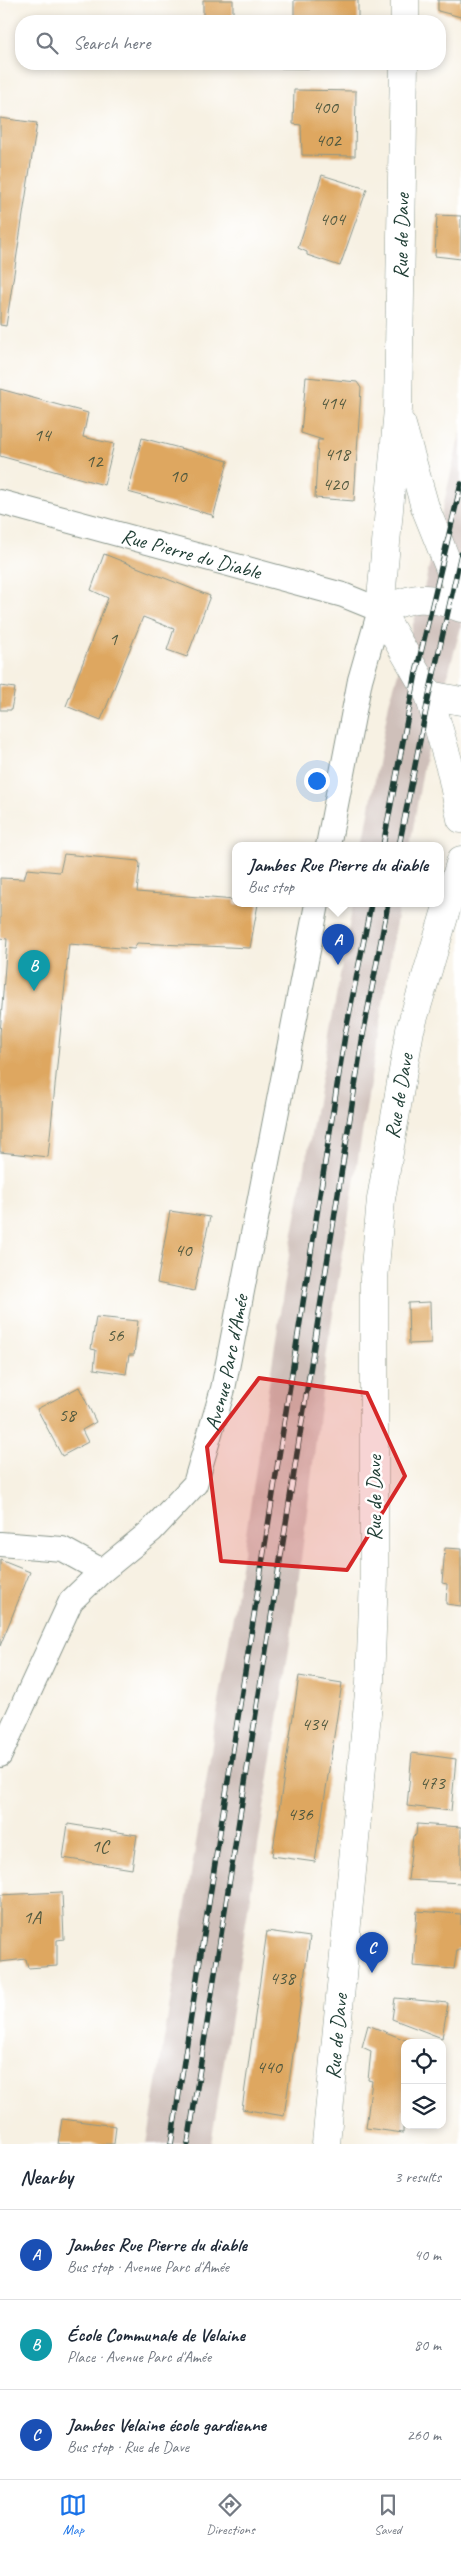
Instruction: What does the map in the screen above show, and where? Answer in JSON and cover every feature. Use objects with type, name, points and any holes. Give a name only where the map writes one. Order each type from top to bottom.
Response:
[{"type":"main road","points":[[404,15],[405,0]]},
{"type":"main road","name":"Rue de Dave","points":[[380,610],[398,409],[404,70]]},
{"type":"main road","name":"Rue de Dave","points":[[398,409],[425,507],[461,597]]},
{"type":"main road","points":[[461,608],[434,598],[409,598],[380,610],[429,695],[451,771],[461,819]]},
{"type":"main road","points":[[429,695],[461,702]]},
{"type":"main road","name":"Rue de Dave","points":[[326,2144],[370,1682],[374,1578],[374,1279],[381,1200],[410,1030],[461,860]]},
{"type":"street","name":"Rue Pierre du Diable","points":[[0,502],[343,596],[380,610]]},
{"type":"street","points":[[329,842],[360,680],[380,610]]},
{"type":"street","name":"Avenue Parc d'Amée","points":[[0,1755],[72,1601],[102,1570],[151,1531],[195,1484],[223,1389],[316,907]]},
{"type":"street","points":[[0,1544],[62,1549],[102,1570]]},
{"type":"highlighted area","points":[[259,1378],[367,1393],[405,1476],[347,1570],[221,1561],[207,1447]]},
{"type":"shaded area","points":[[461,430],[461,627],[425,758],[411,842],[364,842],[389,703],[424,588]]},
{"type":"shaded area","points":[[352,907],[399,907],[327,1351],[293,1624],[211,2144],[147,2144],[238,1585],[289,1255]]},
{"type":"building","points":[[203,0],[233,0],[233,15],[203,15]]},
{"type":"building","points":[[294,0],[358,0],[358,15],[294,15]]},
{"type":"building","points":[[438,0],[461,0],[461,17],[438,11]]},
{"type":"building","points":[[294,90],[356,91],[355,156],[302,155],[301,125],[293,124]]},
{"type":"building","points":[[0,118],[37,123],[6,326],[0,325]]},
{"type":"building","points":[[322,175],[367,189],[340,266],[307,255],[307,252],[298,248]]},
{"type":"building","points":[[437,215],[461,216],[461,259],[435,256]]},
{"type":"building","points":[[306,377],[357,382],[361,388],[354,501],[315,498],[318,440],[323,440],[301,433]]},
{"type":"building","points":[[0,389],[88,413],[83,437],[114,444],[104,485],[0,456]]},
{"type":"building","points":[[142,438],[228,461],[213,518],[212,515],[128,492]]},
{"type":"building","points":[[104,554],[210,596],[187,657],[167,650],[174,629],[143,617],[101,720],[66,706],[108,598],[91,590]]},
{"type":"building","points":[[0,686],[15,688],[11,710],[0,710]]},
{"type":"building","points":[[64,854],[138,861],[140,864],[137,892],[232,900],[232,907],[257,907],[250,948],[137,943],[134,949],[69,944],[48,1157],[0,1152],[0,1033],[7,939],[0,938],[0,878],[24,879],[27,869],[60,872]]},
{"type":"building","points":[[170,1211],[210,1217],[194,1291],[157,1283]]},
{"type":"building","points":[[430,1302],[431,1343],[409,1344],[408,1303]]},
{"type":"building","points":[[96,1317],[138,1321],[134,1355],[129,1355],[126,1374],[94,1369],[96,1350],[91,1349]]},
{"type":"building","points":[[79,1387],[96,1422],[82,1430],[88,1442],[62,1456],[37,1409]]},
{"type":"building","points":[[445,1548],[461,1549],[461,1606],[446,1604],[447,1584],[442,1583]]},
{"type":"building","points":[[0,1560],[30,1572],[0,1646]]},
{"type":"building","points":[[299,1676],[342,1683],[315,1862],[272,1856]]},
{"type":"building","points":[[412,1753],[456,1759],[451,1811],[407,1806]]},
{"type":"building","points":[[68,1824],[137,1835],[132,1869],[63,1858]]},
{"type":"building","points":[[417,1824],[461,1827],[461,1883],[408,1880],[413,1836],[416,1835]]},
{"type":"building","points":[[62,1892],[64,1939],[57,1940],[57,1966],[28,1968],[26,1959],[0,1962],[0,1895]]},
{"type":"building","points":[[417,1911],[461,1914],[461,1950],[457,1950],[454,1969],[413,1966]]},
{"type":"building","points":[[267,1931],[310,1937],[284,2116],[242,2109]]},
{"type":"building","points":[[395,1998],[448,2003],[442,2038],[392,2019]]},
{"type":"building","points":[[368,2025],[403,2039],[401,2039],[401,2129],[403,2129],[403,2133],[366,2128],[372,2081],[368,2080],[371,2051],[362,2047]]},
{"type":"building","points":[[62,2119],[116,2126],[114,2144],[58,2144]]},
{"type":"railway","points":[[384,842],[416,673],[461,484]]},
{"type":"railway","points":[[400,842],[429,695],[461,554]]},
{"type":"railway","points":[[171,2144],[345,1035],[370,907]]},
{"type":"railway","points":[[188,2144],[363,1035],[387,907]]},
{"type":"place","name":"Jambes Rue Pierre du diable","points":[[338,965]]},
{"type":"place","name":"École Communale de Velaine","points":[[34,991]]},
{"type":"place","name":"Jambes Velaine école gardienne","points":[[372,1973]]}]
